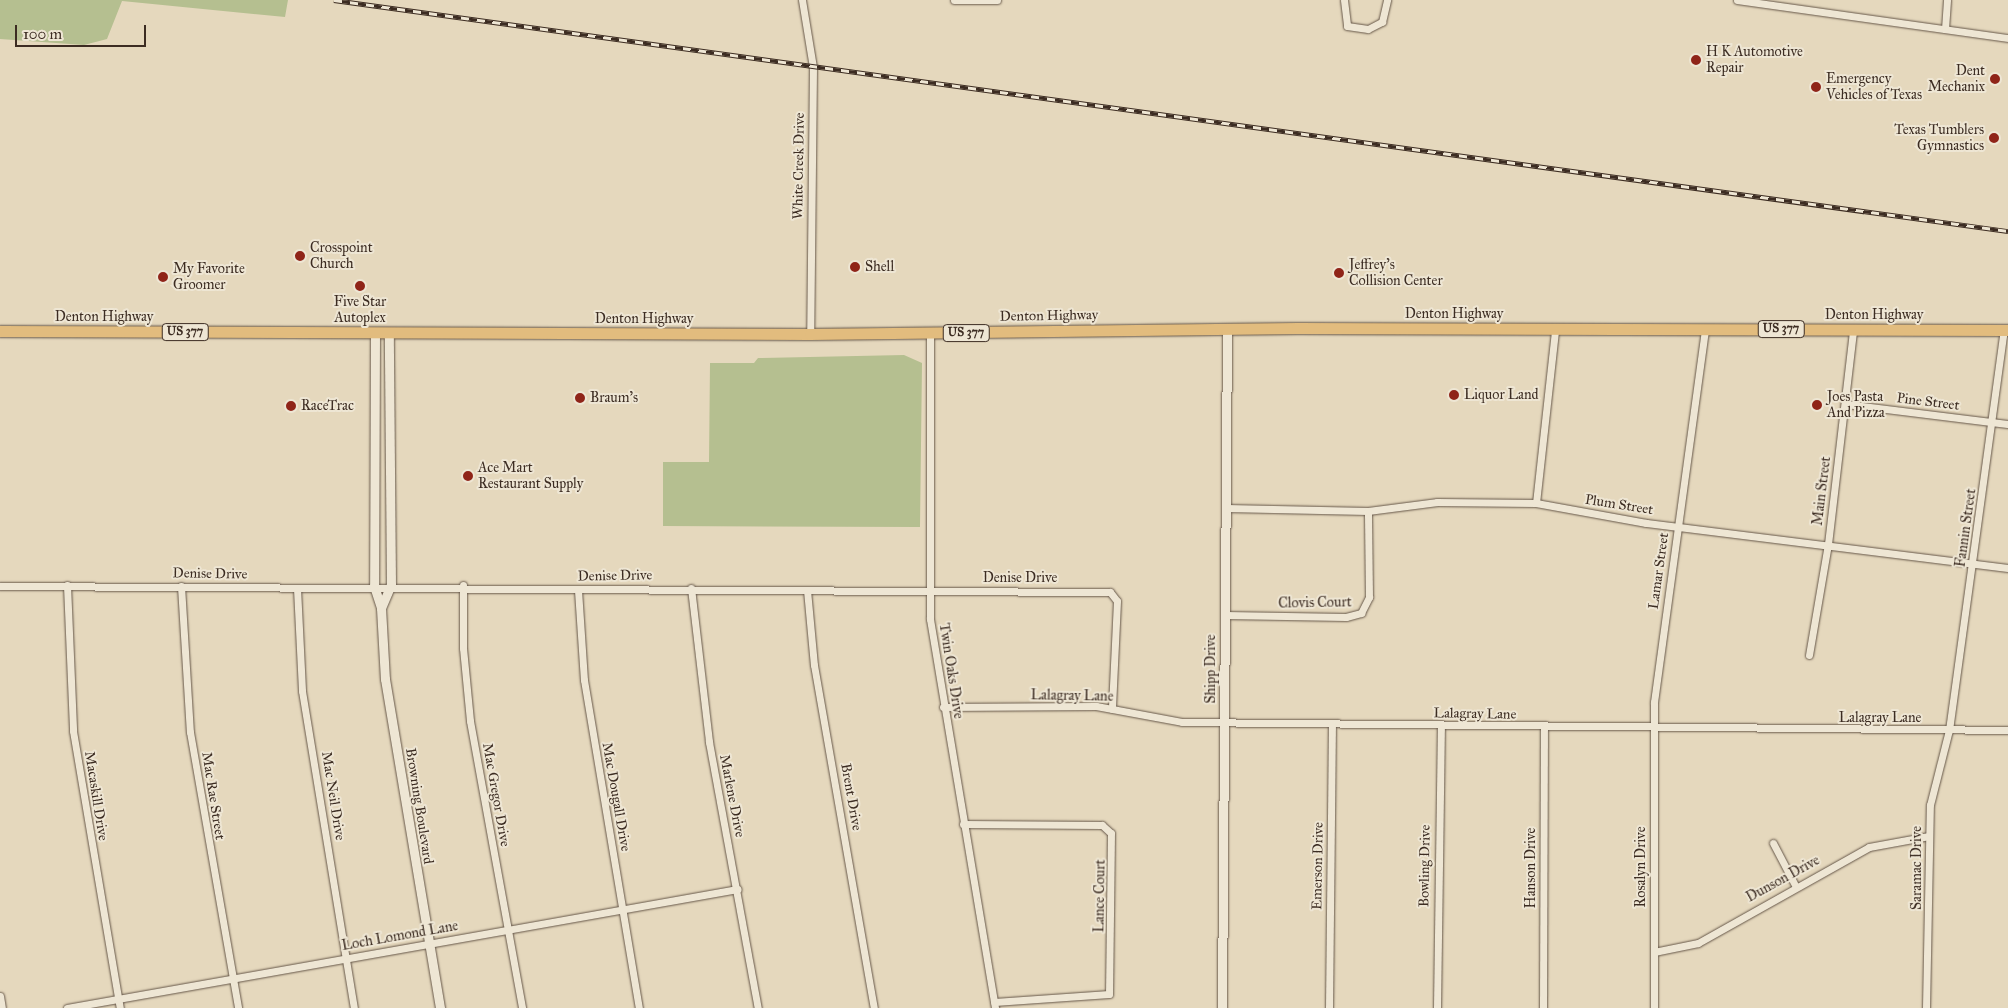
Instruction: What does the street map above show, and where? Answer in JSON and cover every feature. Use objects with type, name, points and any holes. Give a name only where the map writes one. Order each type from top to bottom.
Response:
[{"type":"main road","name":"Denton Highway","points":[[0,331],[810,334],[1227,330],[2006,330]]},
{"type":"street","name":"White Creek Drive","points":[[802,0],[813,67],[810,334]]},
{"type":"street","points":[[954,0],[997,0]]},
{"type":"street","points":[[1344,0],[1347,26],[1368,29],[1382,22],[1387,0]]},
{"type":"street","points":[[1737,0],[2008,38]]},
{"type":"street","points":[[1945,29],[1947,0]]},
{"type":"street","name":"Shipp Drive","points":[[1222,1008],[1227,330]]},
{"type":"street","points":[[1536,503],[1555,330]]},
{"type":"street","name":"Lamar Street","points":[[1653,727],[1705,330]]},
{"type":"street","name":"Main Street","points":[[1810,655],[1828,544],[1853,330]]},
{"type":"street","name":"Fannin Street","points":[[1949,730],[2006,330]]},
{"type":"street","name":"Browning Boulevard","points":[[375,333],[374,586],[381,608],[385,679],[440,1008]]},
{"type":"street","name":"Browning Boulevard","points":[[381,608],[391,585],[389,333]]},
{"type":"street","name":"Twin Oaks Drive","points":[[930,333],[930,591],[944,706],[994,1005]]},
{"type":"street","name":"Pine Street","points":[[1845,404],[2008,424]]},
{"type":"street","points":[[374,448],[390,448]]},
{"type":"street","name":"Plum Street","points":[[1226,508],[1368,511],[1438,502],[1536,503],[1678,526],[2008,568]]},
{"type":"street","name":"Clovis Court","points":[[1225,615],[1346,617],[1362,613],[1369,597],[1368,511]]},
{"type":"street","name":"Denise Drive","points":[[0,586],[297,588],[463,585],[578,590],[691,588],[1110,592],[1117,602],[1112,708]]},
{"type":"street","name":"Mac Gregor Drive","points":[[463,585],[466,685],[522,1008]]},
{"type":"street","name":"Macaskill Drive","points":[[67,586],[73,731],[120,1008]]},
{"type":"street","name":"Mac Rae Street","points":[[181,586],[190,732],[238,1008]]},
{"type":"street","name":"Mac Neil Drive","points":[[297,588],[302,691],[354,1008]]},
{"type":"street","name":"Marlene Drive","points":[[691,588],[707,733],[738,889],[758,1008]]},
{"type":"street","name":"Mac Dougall Drive","points":[[578,590],[584,680],[639,1008]]},
{"type":"street","name":"Brent Drive","points":[[807,590],[814,666],[874,1008]]},
{"type":"street","name":"Lalagray Lane","points":[[944,706],[1112,708],[1164,721],[1224,723],[1544,728],[2008,730]]},
{"type":"street","name":"Emerson Drive","points":[[1329,1008],[1332,724]]},
{"type":"street","name":"Bowling Drive","points":[[1436,1008],[1441,726]]},
{"type":"street","name":"Rosalyn Drive","points":[[1653,727],[1654,1008]]},
{"type":"street","name":"Hanson Drive","points":[[1543,1008],[1544,728]]},
{"type":"street","name":"Saramac Drive","points":[[1926,1008],[1930,805],[1949,730]]},
{"type":"street","name":"Lance Court","points":[[963,824],[1102,825],[1111,833],[1109,994],[994,1005]]},
{"type":"street","name":"Dunson Drive","points":[[1654,952],[1698,943],[1795,885],[1870,847],[1929,836]]},
{"type":"street","points":[[1773,843],[1795,885]]},
{"type":"street","name":"Loch Lomond Lane","points":[[67,1008],[738,889]]},
{"type":"street","points":[[0,996],[2,1008]]},
{"type":"green space","points":[[0,0],[288,0],[285,17],[122,1],[107,39],[84,45],[0,39]]},
{"type":"green space","points":[[904,355],[922,363],[920,527],[663,526],[663,462],[709,462],[710,363],[754,363],[758,358]]},
{"type":"railway","points":[[334,0],[2008,231]]},
{"type":"place","name":"H K Automotive Repair","points":[[1696,60]]},
{"type":"place","name":"Dent Mechanix","points":[[1995,79]]},
{"type":"place","name":"Emergency Vehicles of Texas","points":[[1816,87]]},
{"type":"place","name":"Texas Tumblers Gymnastics","points":[[1994,138]]},
{"type":"place","name":"Crosspoint Church","points":[[300,256]]},
{"type":"place","name":"Shell","points":[[855,267]]},
{"type":"place","name":"Jeffrey's Collision Center","points":[[1339,273]]},
{"type":"place","name":"My Favorite Groomer","points":[[163,277]]},
{"type":"place","name":"Five Star Autoplex","points":[[360,286]]},
{"type":"place","name":"Liquor Land","points":[[1454,395]]},
{"type":"place","name":"Braum's","points":[[580,398]]},
{"type":"place","name":"Joes Pasta And Pizza","points":[[1817,405]]},
{"type":"place","name":"RaceTrac","points":[[291,406]]},
{"type":"place","name":"Ace Mart Restaurant Supply","points":[[468,476]]}]
